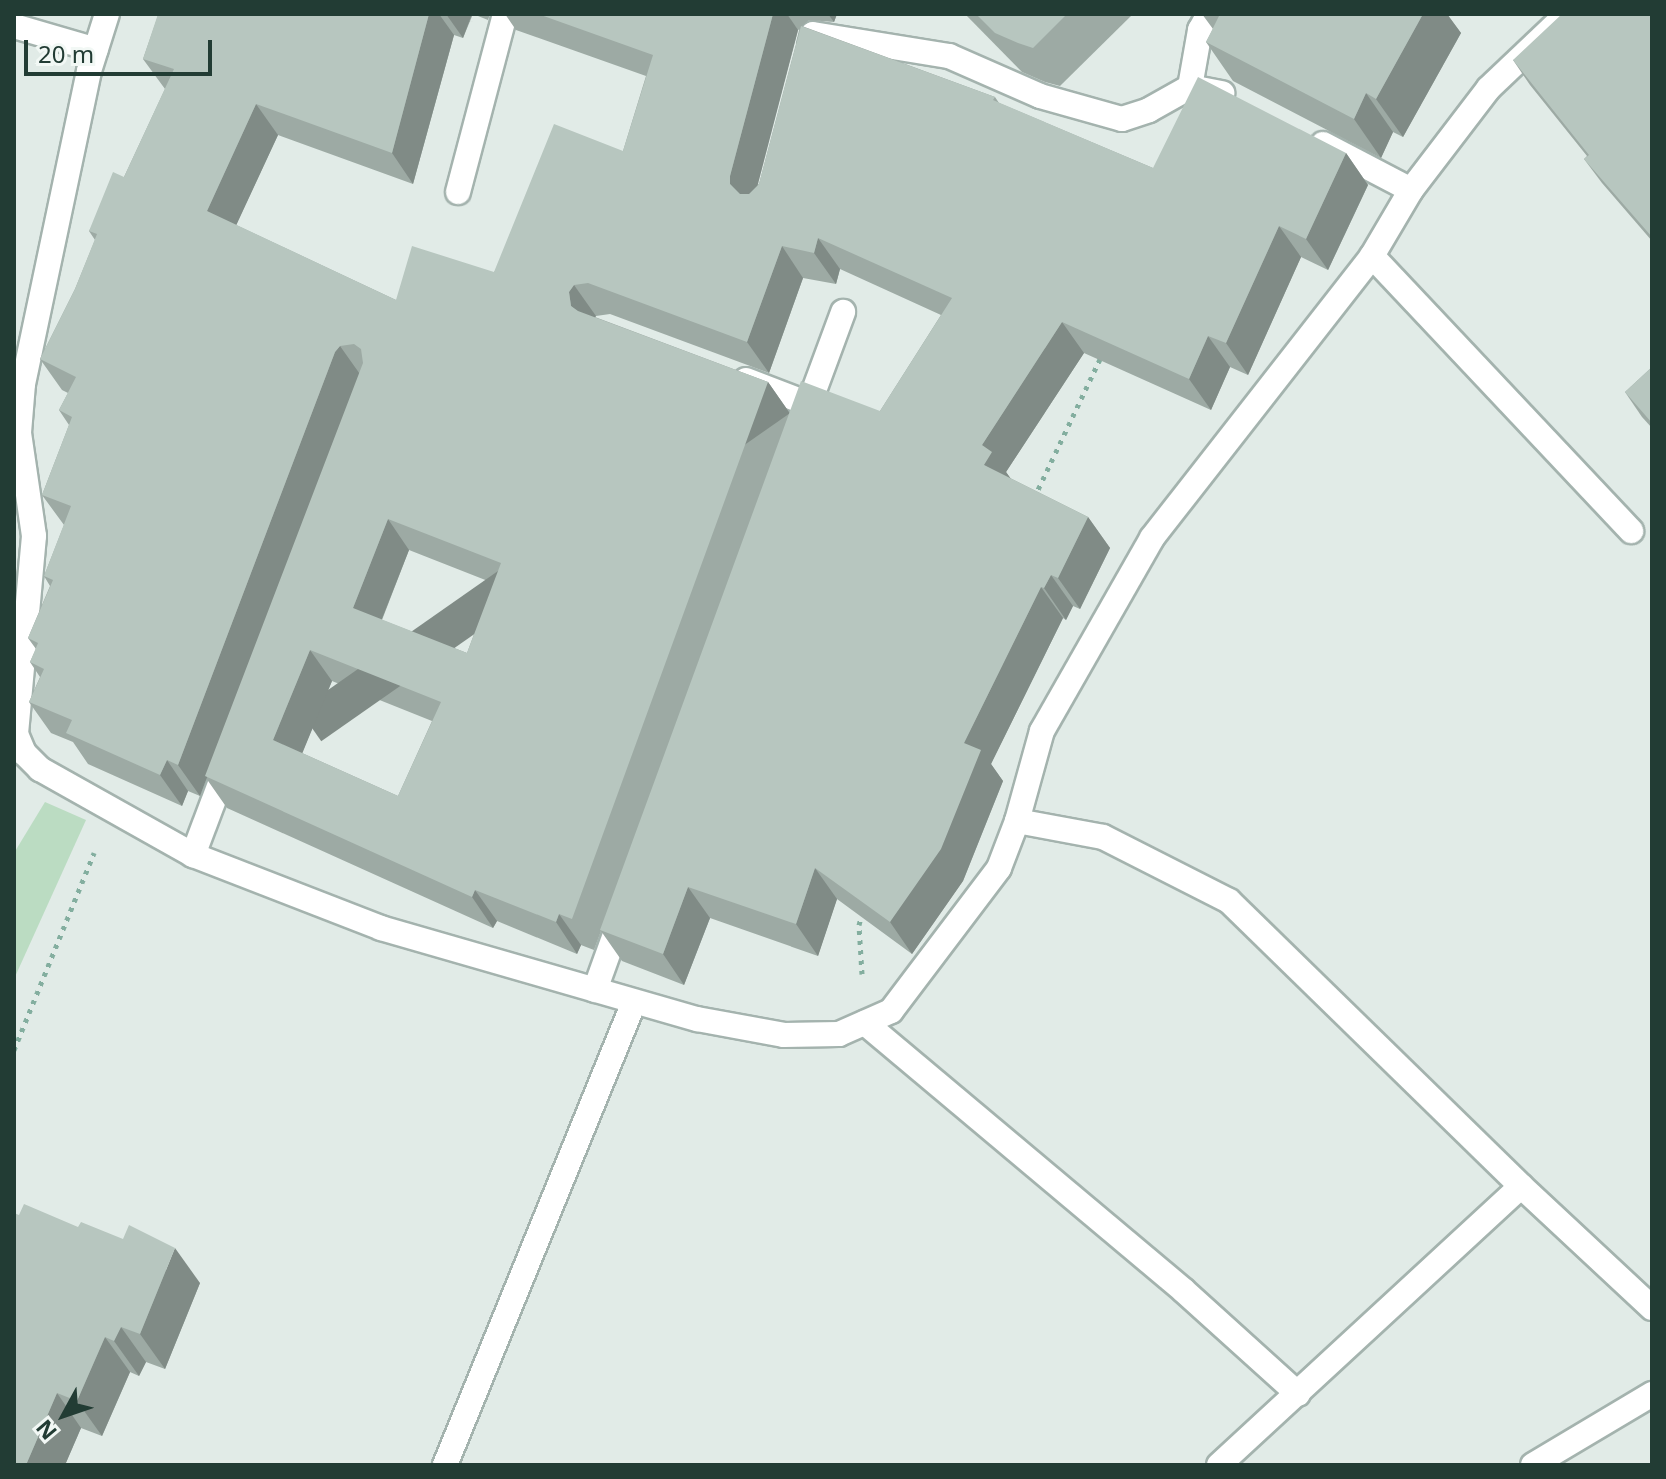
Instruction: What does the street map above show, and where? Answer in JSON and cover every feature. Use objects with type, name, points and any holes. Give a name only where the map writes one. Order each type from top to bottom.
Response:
[{"type":"street","points":[[107,14],[18,379],[19,433],[34,536],[15,733],[24,753],[40,769],[193,855],[381,928],[697,1019],[784,1035],[839,1034],[891,1011],[999,868],[1017,821],[1042,731],[1152,538],[1372,256],[1411,190],[1489,88],[1567,14]]},
{"type":"street","points":[[458,192],[505,14]]},
{"type":"street","points":[[1190,87],[1200,30],[1209,14]]},
{"type":"street","points":[[14,26],[96,50]]},
{"type":"street","points":[[805,64],[813,34],[949,56],[1040,96],[1122,119],[1149,110],[1190,87],[1220,91],[1247,105]]},
{"type":"street","points":[[1302,134],[1411,190]]},
{"type":"street","points":[[1372,256],[1631,531]]},
{"type":"street","points":[[799,433],[843,312]]},
{"type":"street","points":[[722,371],[809,404]]},
{"type":"street","points":[[193,855],[237,738]]},
{"type":"street","points":[[1017,821],[1103,837],[1229,901],[1521,1186],[1652,1308]]},
{"type":"street","points":[[595,990],[632,888]]},
{"type":"street","points":[[445,1465],[634,1002]]},
{"type":"street","points":[[865,1023],[1183,1290],[1298,1394]]},
{"type":"street","points":[[1219,1465],[1521,1186]]},
{"type":"street","points":[[1533,1465],[1652,1394]]},
{"type":"path","points":[[1029,510],[1108,342]]},
{"type":"path","points":[[14,1050],[111,811]]},
{"type":"path","points":[[863,910],[859,925],[865,1023]]},
{"type":"green space","points":[[45,802],[86,820],[14,979],[14,853]]},
{"type":"building","points":[[158,14],[429,14],[392,153],[256,104],[207,211],[396,300],[412,246],[494,272],[554,124],[623,151],[653,55],[538,14],[773,14],[730,176],[730,184],[740,194],[749,194],[759,184],[801,26],[995,97],[993,100],[1153,168],[1198,77],[1346,153],[1306,239],[1279,226],[1226,343],[1208,336],[1189,379],[1062,322],[982,445],[992,452],[984,465],[1088,517],[1058,578],[1051,575],[1044,588],[1041,587],[964,743],[981,750],[941,849],[890,922],[815,868],[796,924],[688,887],[663,954],[600,930],[801,381],[880,411],[952,298],[818,238],[814,253],[782,246],[747,342],[588,283],[574,285],[569,292],[571,306],[578,311],[768,382],[572,919],[559,914],[556,922],[475,890],[472,897],[205,776],[363,363],[361,349],[354,344],[340,346],[335,352],[178,765],[167,760],[160,775],[66,733],[72,720],[29,702],[44,669],[30,662],[38,643],[28,638],[53,580],[44,576],[71,506],[42,495],[72,417],[59,410],[76,377],[40,359],[75,289],[97,234],[89,231],[113,172],[124,177],[174,69],[143,59]],"holes":[[[388,519],[501,563],[467,653],[353,608]],[[310,650],[441,702],[398,796],[273,740]]]},
{"type":"building","points":[[976,14],[1067,14],[1033,48],[995,33]]},
{"type":"building","points":[[1220,14],[1423,14],[1376,99],[1366,93],[1354,119],[1206,42]]},
{"type":"building","points":[[1562,14],[1652,14],[1652,237],[1584,159],[1589,155],[1513,60]]},
{"type":"building","points":[[1652,367],[1652,423],[1625,392]]},
{"type":"building","points":[[24,1204],[78,1227],[81,1222],[123,1239],[129,1225],[175,1248],[140,1334],[121,1327],[114,1341],[105,1337],[77,1401],[57,1393],[26,1465],[14,1465],[14,1213],[19,1215]]}]
